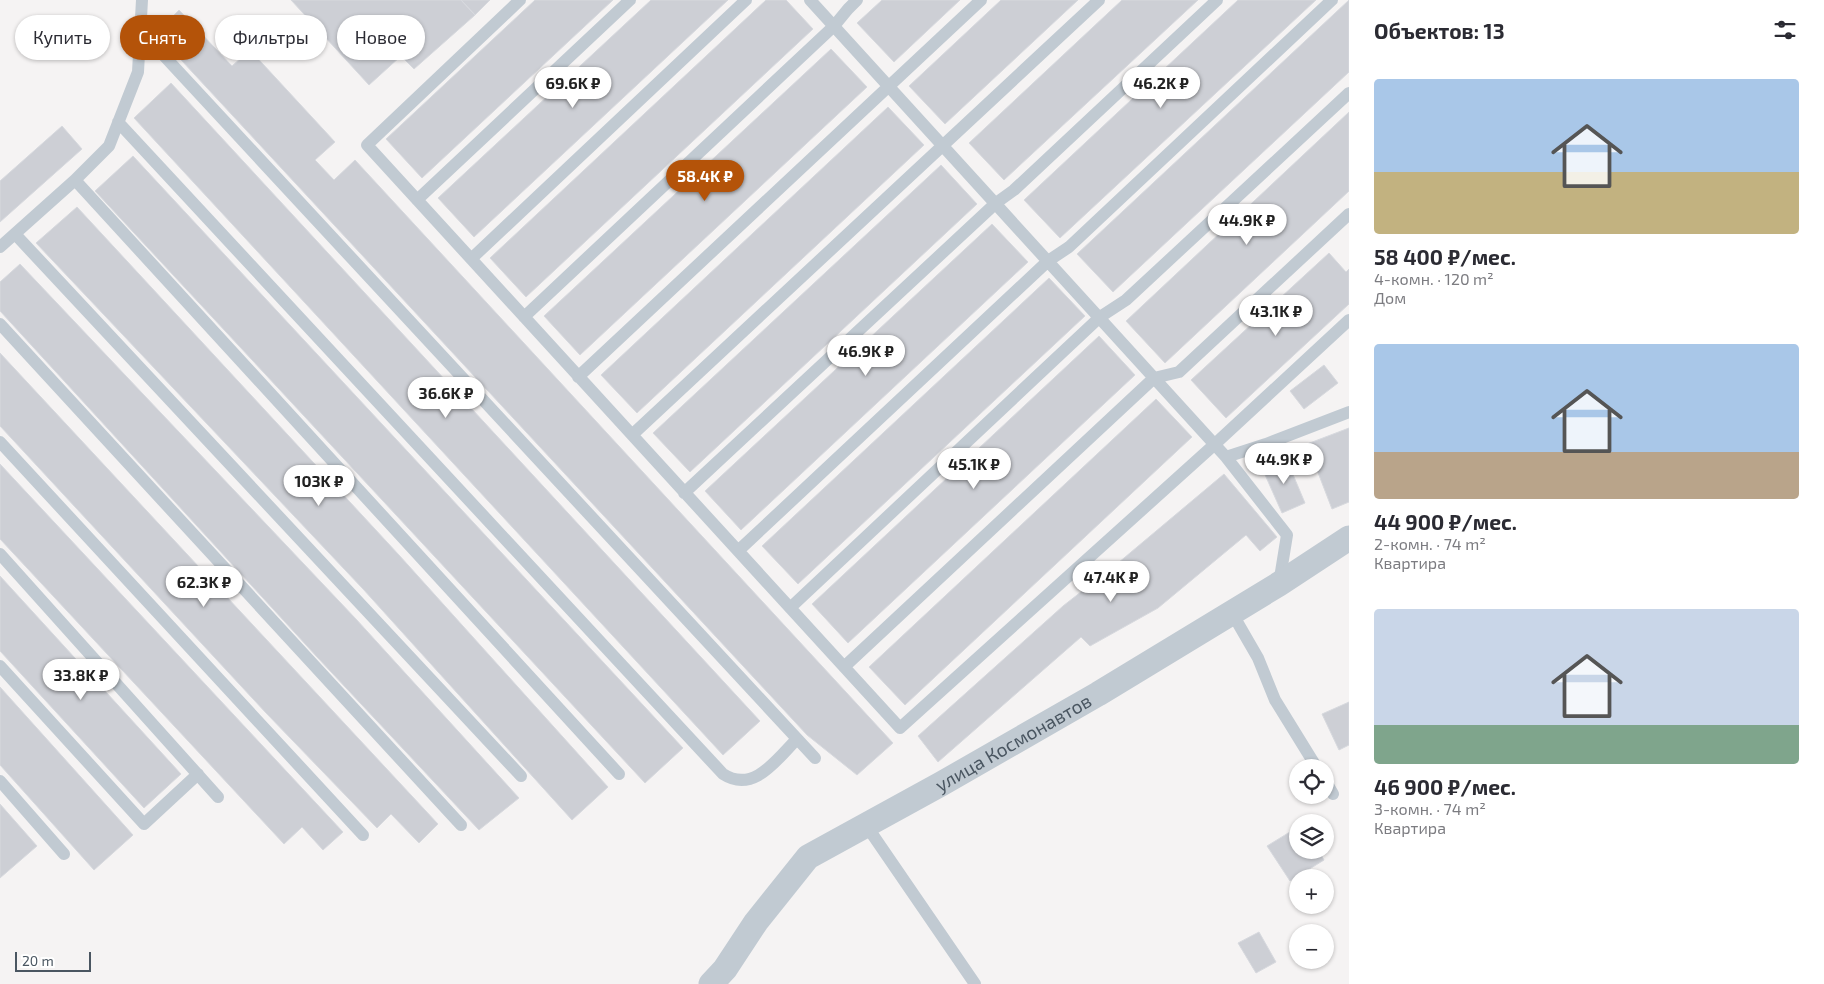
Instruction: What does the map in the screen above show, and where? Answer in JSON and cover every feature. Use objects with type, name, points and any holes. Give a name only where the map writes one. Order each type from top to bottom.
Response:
[{"type":"street","name":"улица Космонавтов","points":[[711,984],[725,969],[756,922],[808,857],[941,784],[1098,694],[1232,613],[1349,538]]},
{"type":"lane","points":[[141,15],[142,0]]},
{"type":"lane","points":[[520,0],[367,145],[900,728],[1215,444],[1349,320]]},
{"type":"lane","points":[[417,200],[630,0]]},
{"type":"lane","points":[[470,259],[746,0]]},
{"type":"lane","points":[[810,0],[1226,457],[1287,535],[1278,584]]},
{"type":"lane","points":[[524,317],[834,26],[857,0]]},
{"type":"lane","points":[[578,377],[981,0]]},
{"type":"lane","points":[[632,435],[1099,0]]},
{"type":"lane","points":[[684,493],[996,203],[1014,190],[1216,0]]},
{"type":"lane","points":[[738,551],[1048,261],[1068,247],[1332,0]]},
{"type":"lane","points":[[0,247],[75,180],[109,146],[138,72],[139,60]]},
{"type":"lane","points":[[167,60],[815,758]]},
{"type":"lane","points":[[790,608],[1100,317],[1126,300],[1349,93]]},
{"type":"lane","points":[[118,122],[723,774],[740,780],[759,777],[798,739]]},
{"type":"lane","points":[[75,180],[619,774]]},
{"type":"lane","points":[[844,668],[1154,378],[1179,372],[1349,214]]},
{"type":"lane","points":[[15,234],[520,776]]},
{"type":"lane","points":[[0,324],[461,825]]},
{"type":"lane","points":[[1226,457],[1266,444],[1349,412]]},
{"type":"lane","points":[[0,442],[363,836]]},
{"type":"lane","points":[[0,554],[218,797]]},
{"type":"lane","points":[[1232,613],[1258,658],[1275,700],[1311,759]]},
{"type":"lane","points":[[0,666],[144,824],[198,774]]},
{"type":"lane","points":[[0,781],[64,854]]},
{"type":"lane","points":[[866,825],[975,984]]},
{"type":"building","points":[[291,0],[461,0],[475,15],[425,59],[425,15],[337,15],[337,50],[327,39],[327,15],[305,15]]},
{"type":"building","points":[[461,0],[490,0],[475,15]]},
{"type":"building","points":[[535,0],[613,0],[422,178],[386,139]]},
{"type":"building","points":[[651,0],[728,0],[474,237],[438,198]]},
{"type":"building","points":[[766,0],[786,0],[813,29],[526,297],[490,258]]},
{"type":"building","points":[[882,0],[960,0],[894,62],[857,23]]},
{"type":"building","points":[[1001,0],[1078,0],[945,124],[909,86]]},
{"type":"building","points":[[1122,0],[1198,0],[1004,180],[969,143]]},
{"type":"building","points":[[1238,0],[1316,0],[1060,238],[1024,200]]},
{"type":"building","points":[[1349,0],[1349,72],[1113,292],[1077,254]]},
{"type":"building","points":[[179,10],[184,15],[174,15]]},
{"type":"building","points":[[205,37],[215,48],[215,60],[226,60],[232,66],[239,60],[259,60],[335,142],[315,160],[334,180],[355,160],[893,743],[857,775],[807,735],[181,60],[205,60]]},
{"type":"building","points":[[831,49],[867,87],[580,355],[544,316]]},
{"type":"building","points":[[346,60],[397,60],[369,85]]},
{"type":"building","points":[[405,60],[424,60],[414,69]]},
{"type":"building","points":[[171,83],[760,721],[723,755],[134,118]]},
{"type":"building","points":[[888,107],[924,145],[637,413],[601,375]]},
{"type":"building","points":[[1349,112],[1349,191],[1165,363],[1126,321]]},
{"type":"building","points":[[62,126],[82,149],[0,222],[0,181]]},
{"type":"building","points":[[133,156],[683,748],[645,783],[95,191]]},
{"type":"building","points":[[941,165],[977,204],[690,472],[653,433]]},
{"type":"building","points":[[77,207],[399,555],[608,787],[572,820],[363,589],[36,243]]},
{"type":"building","points":[[992,224],[1028,262],[741,530],[705,491]]},
{"type":"building","points":[[1329,253],[1346,272],[1349,269],[1349,304],[1226,418],[1191,380]]},
{"type":"building","points":[[20,264],[356,619],[519,798],[479,830],[317,657],[0,311],[0,282]]},
{"type":"building","points":[[1049,278],[1085,316],[798,584],[762,546]]},
{"type":"building","points":[[1099,336],[1135,375],[848,643],[812,604]]},
{"type":"building","points":[[0,353],[438,824],[419,843],[391,814],[377,828],[266,713],[0,426]]},
{"type":"building","points":[[1324,365],[1338,383],[1304,409],[1290,391]]},
{"type":"building","points":[[1156,399],[1192,437],[905,705],[869,667]]},
{"type":"building","points":[[1349,428],[1349,502],[1332,509],[1307,444]]},
{"type":"building","points":[[1286,458],[1305,503],[1282,513],[1262,468]]},
{"type":"building","points":[[0,464],[343,832],[323,850],[302,827],[284,844],[0,539]]},
{"type":"building","points":[[1224,474],[1277,537],[1260,551],[1246,535],[1158,608],[1090,646],[1081,637],[938,762],[918,736],[1063,606],[1118,563]]},
{"type":"building","points":[[0,576],[181,774],[144,808],[0,651]]},
{"type":"building","points":[[0,687],[133,835],[94,870],[0,765]]},
{"type":"building","points":[[1349,702],[1349,745],[1339,750],[1322,714]]},
{"type":"building","points":[[0,804],[37,846],[0,878]]},
{"type":"building","points":[[1289,833],[1289,859],[1324,860],[1309,869],[1289,869],[1289,879],[1267,846]]},
{"type":"building","points":[[1259,932],[1276,962],[1256,973],[1238,943]]}]
